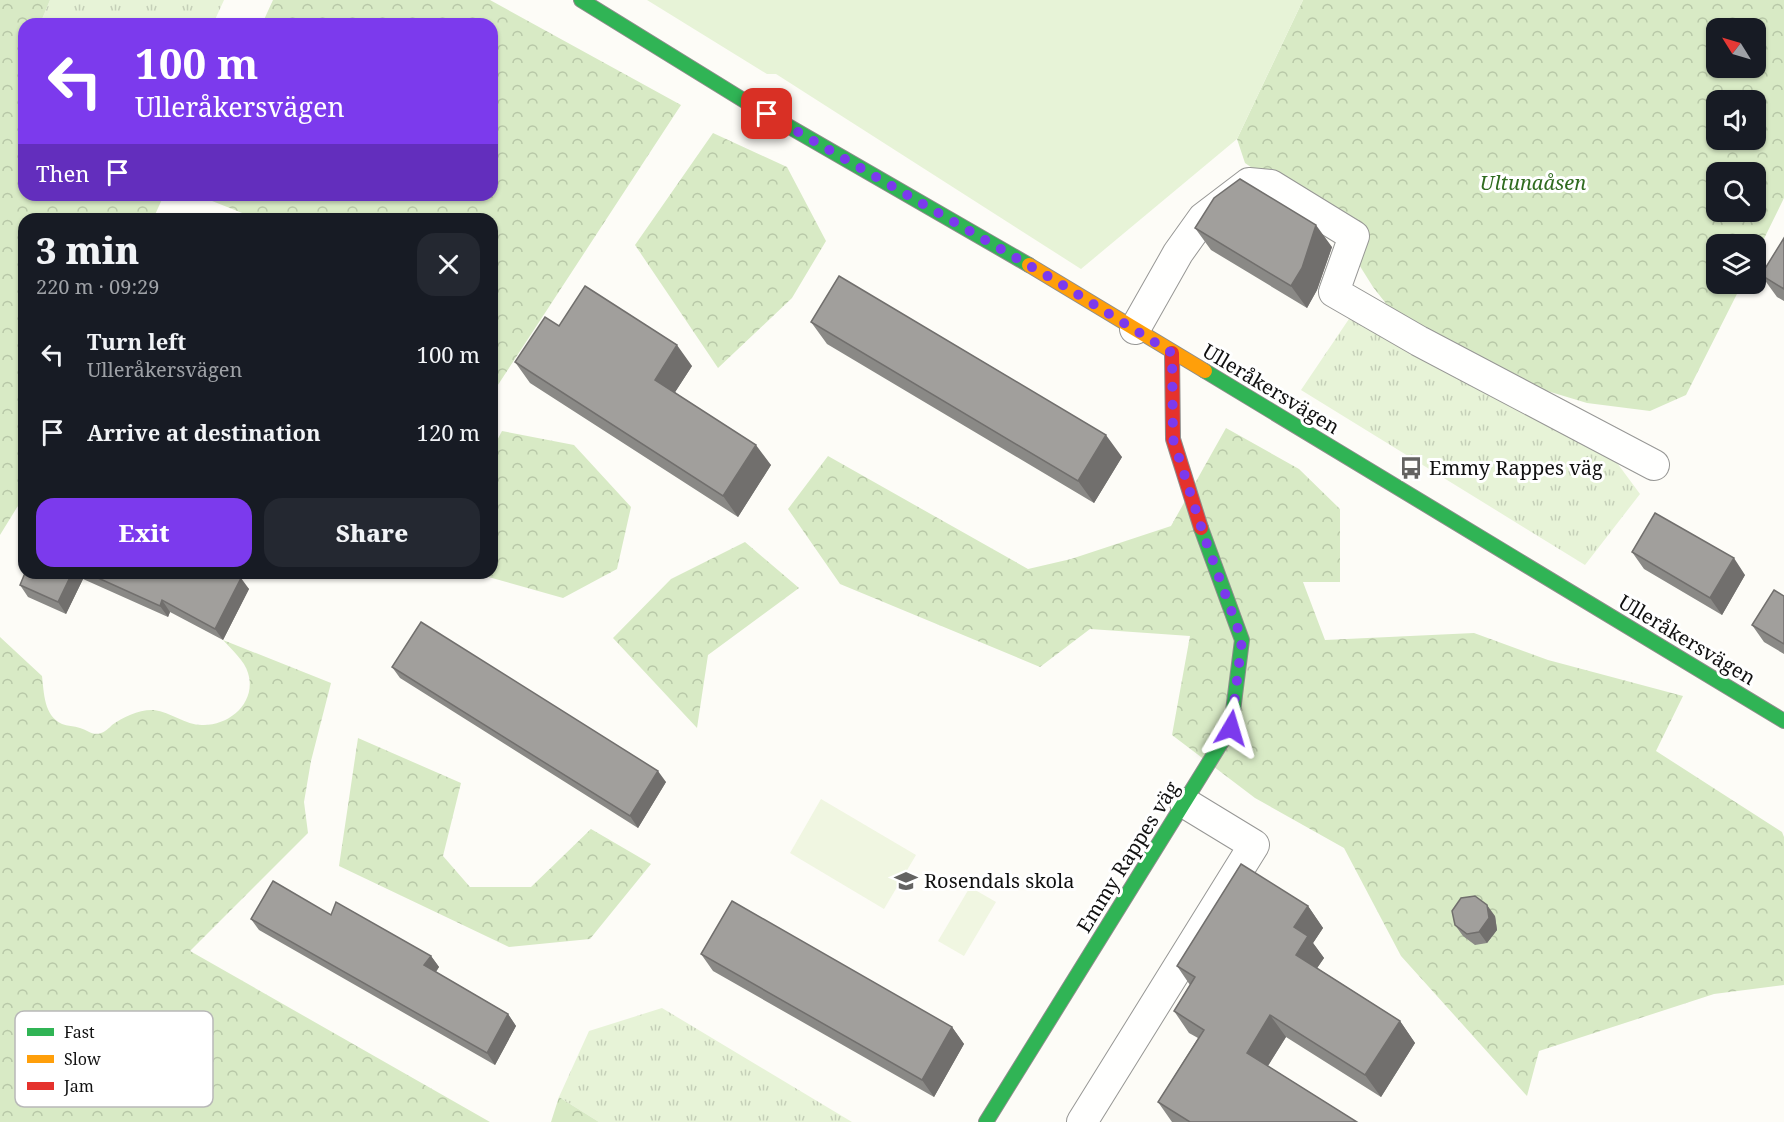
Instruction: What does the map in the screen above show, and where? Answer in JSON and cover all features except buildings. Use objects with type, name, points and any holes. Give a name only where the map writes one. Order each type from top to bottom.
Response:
[{"type":"street","name":"Ulleråkersvägen","points":[[581,0],[758,109],[1262,405],[1784,722]]},
{"type":"street","points":[[1135,329],[1178,253],[1203,218],[1249,183],[1271,185],[1353,236],[1334,292],[1419,341],[1654,465]]},
{"type":"street","name":"Emmy Rappes väg","points":[[992,1120],[1231,728],[1242,640],[1204,536],[1173,439],[1172,353]]},
{"type":"street","points":[[1082,1122],[1254,845],[1185,803]]},
{"type":"green space","points":[[0,0],[50,0],[42,18],[18,18],[18,201],[161,201],[156,213],[18,213],[18,506],[0,535]]},
{"type":"green space","points":[[50,0],[224,0],[216,18],[42,18]]},
{"type":"green space","points":[[273,0],[490,0],[681,105],[498,385],[498,213],[242,213],[212,201],[498,201],[498,18],[265,18]]},
{"type":"green space","points":[[647,0],[1303,0],[1237,139],[1081,269],[776,74],[767,74]]},
{"type":"green space","name":"Ultunaåsen","points":[[1303,0],[1784,0],[1784,198],[1766,235],[1706,234],[1706,294],[1737,294],[1686,395],[1650,411],[1587,403],[1504,378],[1395,315],[1373,287],[1333,223],[1245,163],[1237,139]]},
{"type":"green space","points":[[713,133],[787,167],[826,241],[792,298],[718,368],[635,245]]},
{"type":"green space","points":[[1353,313],[1609,452],[1640,494],[1585,565],[1301,390]]},
{"type":"green space","points":[[1226,428],[1299,469],[1340,509],[1340,582],[1303,582],[1325,640],[1474,633],[1548,660],[1683,696],[1656,751],[1782,832],[1784,837],[1784,985],[1714,994],[1539,1051],[1527,1096],[1401,956],[1344,848],[1255,798],[1172,735],[1190,636],[1090,629],[1040,667],[840,584],[788,509],[828,456],[1028,569],[1071,559],[1171,526]]},
{"type":"green space","points":[[502,431],[574,445],[631,507],[617,569],[563,598],[495,579],[498,579],[498,439]]},
{"type":"green space","points":[[745,542],[799,588],[708,655],[697,728],[613,638],[671,579]]},
{"type":"green space","points":[[0,637],[42,676],[46,703],[52,716],[62,724],[95,734],[104,732],[126,716],[149,710],[160,711],[190,723],[202,725],[231,717],[245,702],[250,684],[244,664],[223,640],[331,683],[311,761],[304,802],[308,833],[190,951],[490,1122],[0,1122]]},
{"type":"green space","points":[[358,738],[461,783],[443,856],[470,887],[531,887],[591,829],[651,864],[590,939],[509,947],[339,866]]},
{"type":"green space","points":[[821,799],[916,855],[884,909],[790,853]]},
{"type":"green space","points":[[970,887],[996,902],[964,956],[938,941]]},
{"type":"green space","points":[[662,1008],[852,1122],[599,1122],[559,1097],[589,1031]]},
{"type":"green space","points":[[559,1097],[599,1122],[551,1122]]},
{"type":"traffic: fast","points":[[581,0],[748,103],[1029,265]]},
{"type":"traffic: fast","points":[[1205,371],[1784,721]]},
{"type":"traffic: fast","points":[[986,1122],[1231,727],[1242,640],[1201,528]]},
{"type":"traffic: slow","points":[[1029,265],[1205,371]]},
{"type":"traffic: jam","points":[[1172,353],[1173,439],[1201,528]]},
{"type":"place","name":"Emmy Rappes väg","points":[[1411,468]]},
{"type":"place","name":"Rosendals skola","points":[[906,881]]},
{"type":"route","points":[[767,114],[1056,281],[1172,353],[1173,439],[1204,536],[1242,640],[1231,728]]}]
